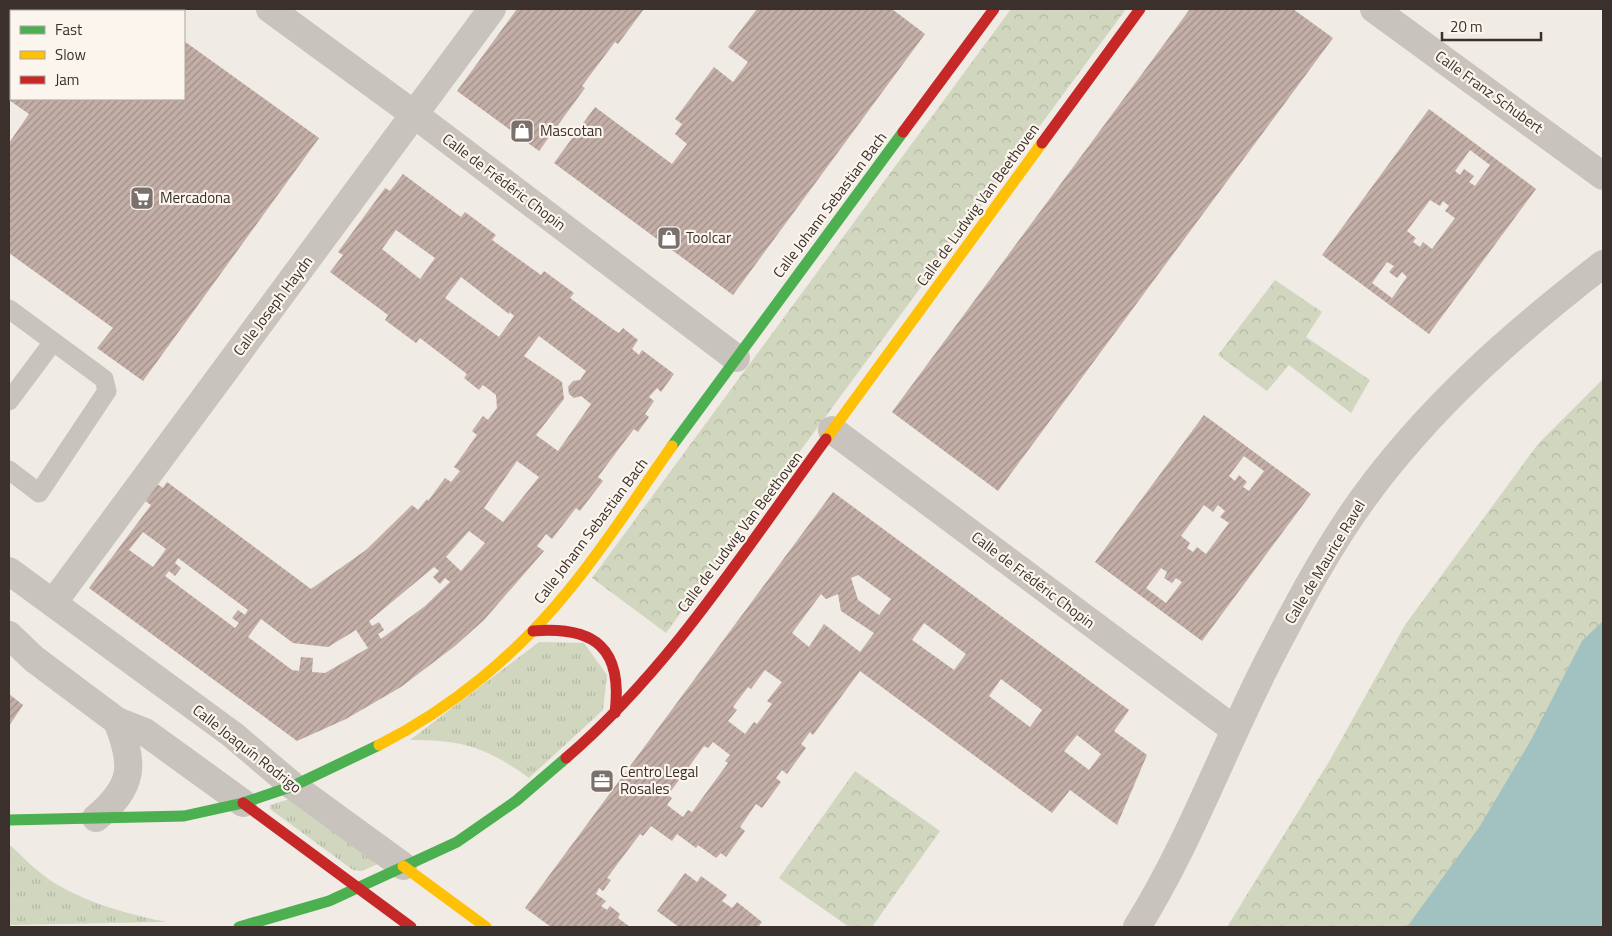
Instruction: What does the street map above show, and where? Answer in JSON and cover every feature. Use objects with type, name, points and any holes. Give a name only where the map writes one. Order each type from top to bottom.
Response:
[{"type":"street","name":"Calle de Frédéric Chopin","points":[[270,9],[415,115],[736,358]]},
{"type":"street","name":"Calle Joseph Haydn","points":[[54,604],[492,9]]},
{"type":"street","name":"Calle Johann Sebastian Bach","points":[[9,820],[184,816],[243,803],[293,786],[408,730],[448,705],[476,684],[532,631],[569,590],[736,358],[994,9]]},
{"type":"street","name":"Calle de Ludwig Van Beethoven","points":[[238,927],[329,901],[457,842],[516,801],[615,713],[676,642],[816,455],[832,430],[1140,9]]},
{"type":"street","name":"Calle Franz Schubert","points":[[1374,9],[1603,176]]},
{"type":"street","name":"Calle de Maurice Ravel","points":[[1137,927],[1178,849],[1297,607],[1324,558],[1362,500],[1409,441],[1470,376],[1528,322],[1603,264]]},
{"type":"street","name":"Calle de Frédéric Chopin","points":[[832,430],[1235,730]]},
{"type":"street","name":"Calle Joaquín Rodrigo","points":[[9,571],[234,735],[293,786],[486,927]]},
{"type":"street","points":[[532,631],[568,629],[592,639],[603,648],[612,660],[618,678],[619,694],[615,713]]},
{"type":"street","points":[[9,635],[34,659],[117,721],[145,732],[411,927]]},
{"type":"street","points":[[96,818],[118,798],[129,773],[128,749],[117,721]]},
{"type":"lane","points":[[9,309],[104,379],[107,391],[39,493],[9,470]]},
{"type":"lane","points":[[9,401],[53,342]]},
{"type":"green space","points":[[1011,9],[1126,9],[666,633],[592,578]]},
{"type":"green space","points":[[1275,280],[1322,312],[1306,337],[1370,380],[1351,413],[1289,365],[1267,391],[1218,355]]},
{"type":"green space","points":[[1603,379],[1603,927],[1227,927],[1330,760],[1405,625],[1538,444]]},
{"type":"green space","points":[[539,642],[584,643],[607,675],[603,710],[529,778],[500,759],[473,747],[429,740],[410,740]]},
{"type":"green space","points":[[855,771],[940,831],[872,927],[849,927],[779,878]]},
{"type":"green space","points":[[290,799],[380,863],[362,871],[353,870],[270,809],[270,805]]},
{"type":"green space","points":[[9,844],[43,875],[69,891],[110,908],[166,922],[9,925]]},
{"type":"water","points":[[1603,621],[1603,927],[1407,927],[1480,826],[1531,740],[1582,641]]},
{"type":"building","name":"Mercadona","points":[[9,9],[139,9],[141,10],[10,10],[10,100],[185,100],[185,42],[319,138],[143,381],[97,348],[113,328],[9,253],[9,143],[29,114],[9,100]]},
{"type":"building","points":[[517,9],[644,9],[618,44],[615,42],[582,86],[585,88],[539,151],[457,91]]},
{"type":"building","points":[[757,9],[892,9],[925,34],[733,295],[554,163],[595,107],[672,164],[687,144],[675,134],[682,124],[675,119],[714,67],[733,82],[748,62],[728,47]]},
{"type":"building","points":[[1190,9],[1293,9],[1333,38],[998,491],[892,412]]},
{"type":"building","points":[[1429,109],[1536,189],[1429,334],[1322,255]],"holes":[[[1470,150],[1490,165],[1475,186],[1469,182],[1474,176],[1464,169],[1460,175],[1455,171]],[[1430,200],[1440,206],[1443,201],[1449,206],[1445,211],[1455,218],[1432,249],[1423,242],[1420,247],[1413,242],[1416,238],[1407,231]],[[1387,262],[1394,266],[1389,272],[1397,278],[1402,272],[1407,277],[1392,298],[1372,283]]]},
{"type":"building","points":[[403,174],[461,217],[465,212],[496,235],[492,240],[541,275],[544,271],[574,293],[570,298],[614,330],[619,333],[623,328],[638,340],[632,349],[639,355],[642,350],[674,374],[661,392],[657,388],[649,397],[654,401],[645,414],[649,417],[638,432],[634,429],[598,477],[603,481],[580,511],[576,508],[552,539],[546,534],[537,546],[544,551],[484,620],[455,646],[401,687],[346,719],[297,741],[89,588],[151,505],[145,501],[157,484],[163,488],[167,482],[311,589],[366,550],[412,505],[418,510],[427,499],[428,501],[445,478],[451,482],[460,471],[454,467],[477,435],[472,431],[483,416],[488,420],[497,408],[496,395],[483,385],[479,390],[464,378],[467,374],[420,338],[416,343],[385,320],[388,315],[330,272],[343,255],[338,252],[385,188],[390,191]],"holes":[[[396,230],[435,258],[420,279],[382,249]],[[461,277],[514,316],[499,337],[445,298]],[[539,336],[586,371],[580,380],[573,381],[568,387],[569,394],[574,398],[581,396],[591,404],[558,451],[536,435],[564,399],[562,382],[524,356]],[[517,461],[539,477],[503,522],[484,508]],[[469,531],[485,543],[461,571],[446,557]],[[143,532],[166,549],[153,567],[129,550]],[[178,558],[248,610],[245,615],[238,610],[232,618],[239,623],[235,628],[165,576],[169,571],[175,576],[181,568],[175,563]],[[434,567],[439,571],[433,577],[440,584],[445,578],[450,582],[425,606],[381,639],[378,634],[384,630],[379,622],[372,626],[369,621]],[[261,619],[293,643],[328,647],[356,630],[368,648],[325,673],[312,672],[313,658],[301,657],[299,671],[292,670],[248,637]]]},
{"type":"building","points":[[1204,415],[1311,494],[1202,641],[1095,562]],"holes":[[[1244,456],[1264,471],[1249,491],[1243,487],[1247,482],[1239,475],[1235,481],[1229,476]],[[1204,505],[1213,512],[1218,505],[1225,511],[1220,517],[1229,523],[1206,554],[1197,547],[1193,552],[1187,548],[1190,543],[1181,536]],[[1161,568],[1167,572],[1164,578],[1172,583],[1176,578],[1182,582],[1166,603],[1146,588]]]},
{"type":"building","points":[[833,492],[1129,710],[1114,731],[1147,755],[1117,825],[1070,790],[1052,813],[860,671],[813,735],[810,732],[801,744],[806,748],[787,774],[782,770],[776,778],[781,782],[762,808],[756,804],[740,827],[745,831],[726,857],[721,853],[716,858],[698,845],[696,848],[677,834],[672,841],[651,826],[643,836],[640,834],[607,878],[611,880],[603,891],[599,888],[596,894],[606,901],[601,906],[607,910],[610,906],[620,914],[618,918],[630,927],[551,927],[525,908]],"holes":[[[858,575],[891,599],[879,615],[858,600],[851,578]],[[821,594],[826,599],[838,594],[841,611],[874,633],[860,652],[824,624],[809,647],[792,633]],[[924,623],[966,654],[954,670],[912,640]],[[765,670],[782,682],[767,701],[772,704],[757,724],[754,722],[745,734],[728,721],[737,710],[733,707],[748,687],[751,689]],[[1001,679],[1042,710],[1030,727],[989,696]],[[1077,735],[1101,754],[1089,770],[1064,751]],[[713,742],[730,755],[725,761],[728,763],[692,812],[688,810],[683,817],[667,805],[672,798],[668,795],[704,746],[708,748]]]},
{"type":"building","points":[[9,694],[23,705],[9,726]]},
{"type":"building","points":[[685,873],[697,882],[701,876],[727,895],[722,901],[732,908],[737,902],[762,922],[758,927],[679,927],[657,911]]},
{"type":"traffic: fast","points":[[672,446],[903,132]]},
{"type":"traffic: fast","points":[[9,820],[184,816],[243,803],[293,786],[379,745]]},
{"type":"traffic: fast","points":[[239,927],[329,901],[457,842],[516,801],[566,758]]},
{"type":"traffic: slow","points":[[826,439],[1042,143]]},
{"type":"traffic: slow","points":[[379,745],[457,697],[505,658],[527,636],[582,574],[672,446]]},
{"type":"traffic: slow","points":[[403,866],[486,927]]},
{"type":"traffic: jam","points":[[903,132],[994,9]]},
{"type":"traffic: jam","points":[[1042,143],[1140,9]]},
{"type":"traffic: jam","points":[[566,758],[604,723],[673,647],[736,564],[826,439]]},
{"type":"traffic: jam","points":[[533,631],[555,630],[574,633],[589,638],[601,646],[609,658],[614,672],[616,691],[615,713]]},
{"type":"traffic: jam","points":[[243,803],[411,927]]},
{"type":"place","name":"Mascotan","points":[[522,131]]},
{"type":"place","name":"Mercadona","points":[[142,198]]},
{"type":"place","name":"Toolcar","points":[[669,238]]},
{"type":"place","name":"Centro Legal Rosales","points":[[602,781]]}]
